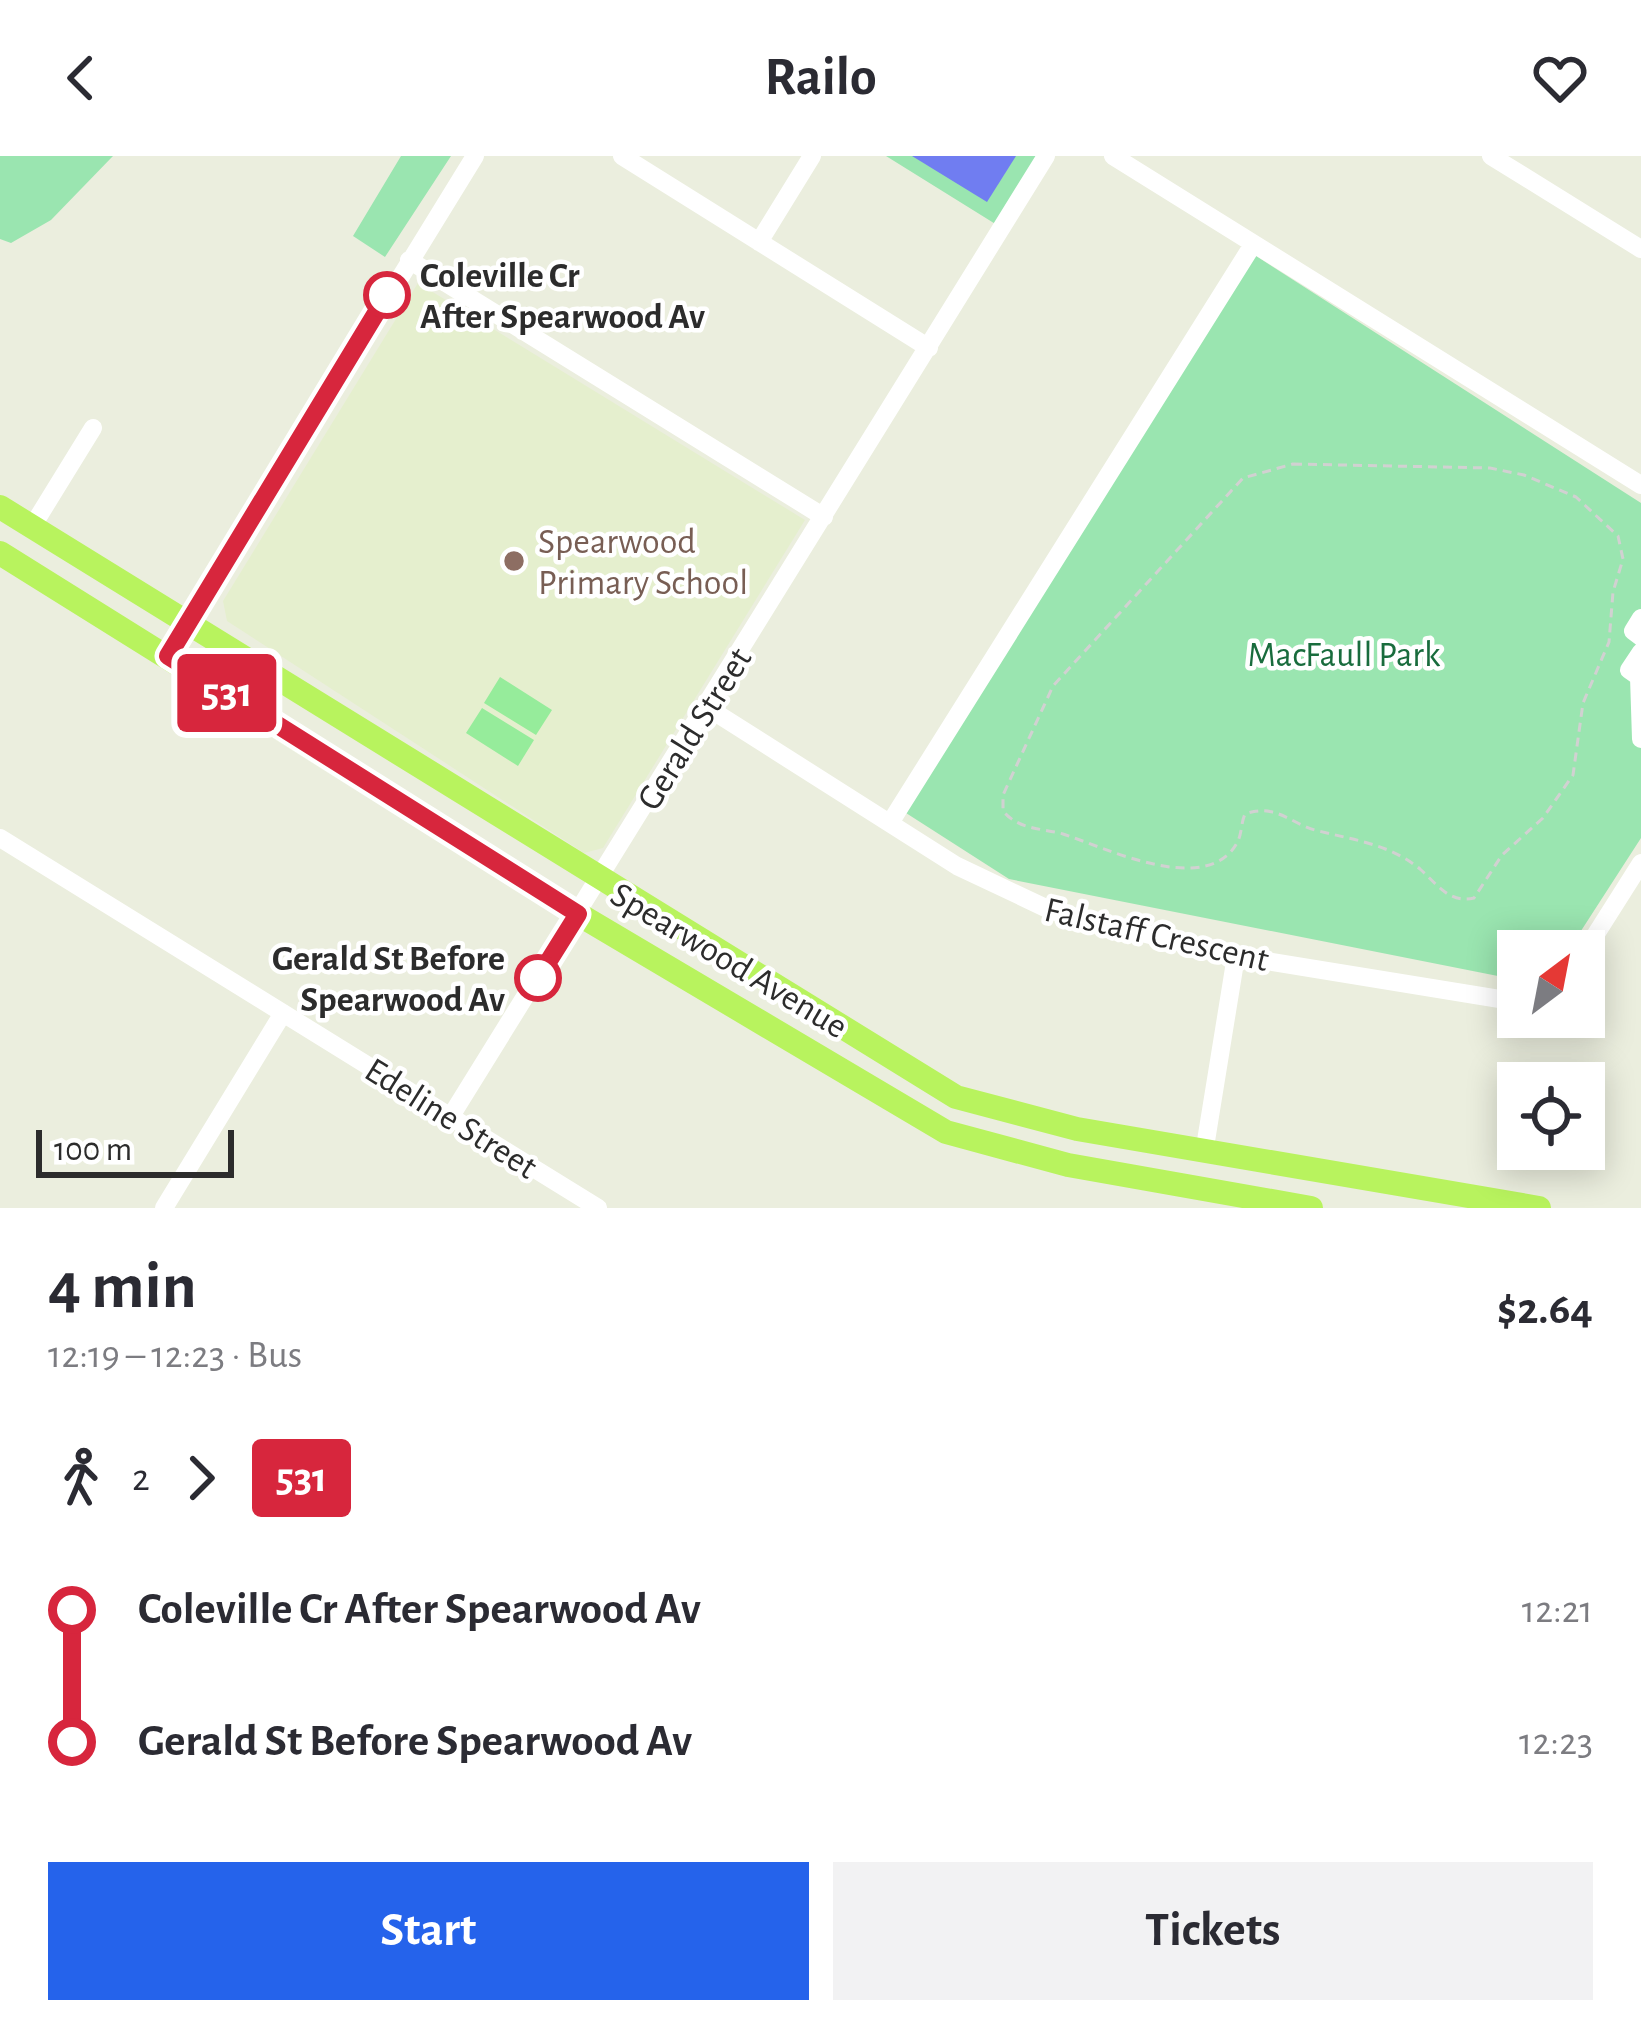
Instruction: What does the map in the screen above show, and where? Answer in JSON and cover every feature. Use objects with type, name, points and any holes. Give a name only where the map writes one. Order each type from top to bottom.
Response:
[{"type":"main road","name":"Spearwood Avenue","points":[[0,507],[956,1097],[1077,1129],[1205,1147],[1539,1208]]},
{"type":"main road","name":"Spearwood Avenue","points":[[0,553],[578,914],[946,1132],[1068,1165],[1311,1208]]},
{"type":"main road","points":[[1068,1165],[1077,1129]]},
{"type":"street","points":[[168,656],[475,156]]},
{"type":"street","points":[[622,156],[929,348]]},
{"type":"street","points":[[759,242],[812,156]]},
{"type":"street","name":"Gerald Street","points":[[452,1116],[1046,156]]},
{"type":"street","points":[[1113,156],[1641,485]]},
{"type":"street","points":[[1491,156],[1641,249]]},
{"type":"street","points":[[890,823],[1252,246]]},
{"type":"street","points":[[409,260],[824,517]]},
{"type":"street","points":[[32,527],[93,428]]},
{"type":"street","points":[[1641,618],[1633,631],[1641,637]]},
{"type":"street","points":[[1641,652],[1629,670],[1639,677],[1641,739]]},
{"type":"street","name":"Falstaff Crescent","points":[[705,706],[1011,896],[1052,911],[1235,956],[1497,999]]},
{"type":"street","name":"Edeline Street","points":[[0,838],[598,1208]]},
{"type":"street","points":[[1598,930],[1641,862]]},
{"type":"street","points":[[1205,1147],[1235,956]]},
{"type":"street","points":[[164,1208],[283,1012]]},
{"type":"path","points":[[1293,464],[1490,468],[1524,475],[1576,497],[1618,536],[1623,559],[1613,592],[1609,641],[1583,703],[1573,775],[1543,818],[1502,855],[1474,898],[1448,895],[1420,870],[1367,840],[1308,828],[1277,812],[1245,814],[1236,844],[1226,853],[1172,868],[1111,856],[1063,835],[1021,826],[1003,812],[1003,795],[1053,686],[1237,487],[1258,472],[1293,464]]},
{"type":"shaded area","name":"Spearwood Primary School","points":[[418,283],[805,520],[603,848],[584,853],[227,621],[223,601]]},
{"type":"green space","points":[[0,156],[113,156],[51,220],[11,243],[0,239]]},
{"type":"green space","points":[[401,156],[451,156],[385,257],[353,236]]},
{"type":"green space","points":[[886,156],[1040,156],[997,225]]},
{"type":"green space","name":"MacFaull Park","points":[[1253,254],[1641,503],[1641,838],[1582,930],[1497,930],[1497,976],[1009,879],[906,813]]},
{"type":"green space","points":[[500,677],[552,710],[536,735],[484,703]]},
{"type":"green space","points":[[482,708],[534,740],[518,766],[466,733]]},
{"type":"water","points":[[912,156],[1016,156],[987,202]]},
{"type":"bus line","name":"531","points":[[387,295],[168,656],[578,914],[538,978]]},
{"type":"place","name":"Coleville Cr After Spearwood Av","points":[[387,295]]},
{"type":"place","name":"Spearwood Primary School","points":[[514,561]]},
{"type":"place","name":"Gerald St Before Spearwood Av","points":[[538,978]]}]
